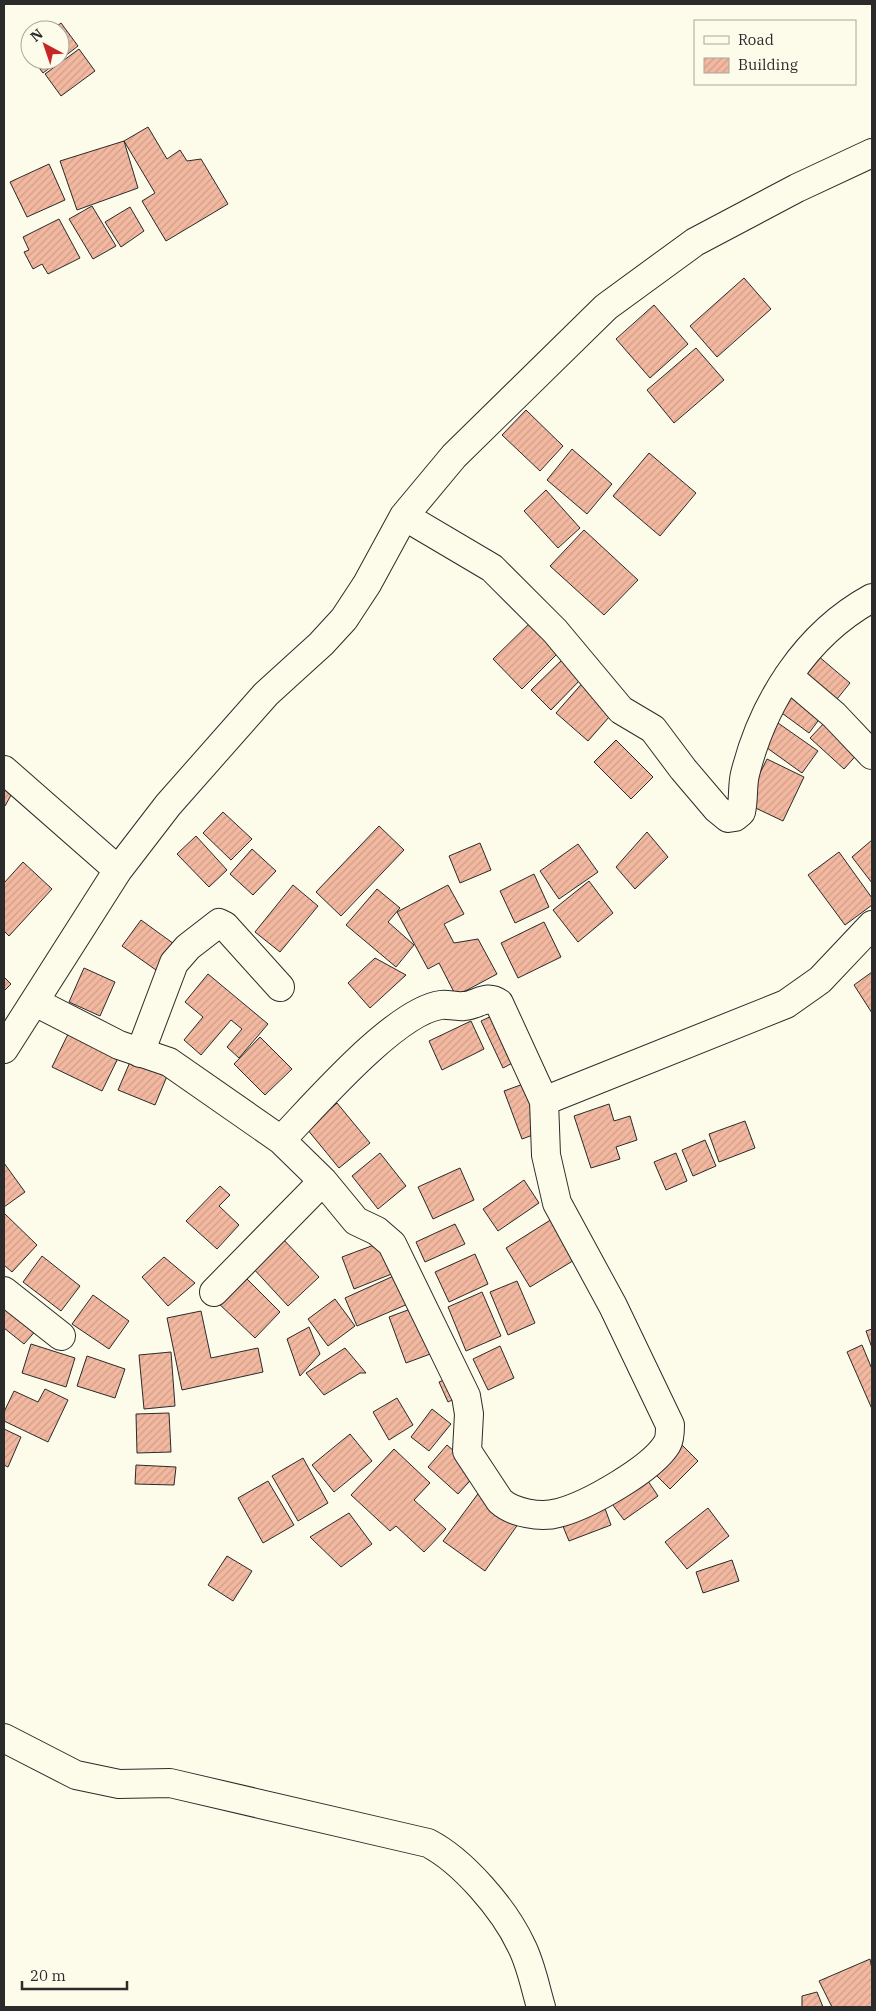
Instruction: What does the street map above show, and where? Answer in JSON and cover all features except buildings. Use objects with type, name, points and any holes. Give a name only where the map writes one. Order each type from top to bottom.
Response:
[{"type":"street","points":[[4,1049],[118,870],[168,805],[266,694],[321,644],[344,619],[367,584],[404,516],[454,456],[606,307],[695,242],[797,188],[872,153]]},
{"type":"street","points":[[404,516],[492,568],[556,631],[621,710],[653,729],[706,796],[728,818],[735,817],[741,812],[745,776],[756,736],[774,697],[797,662],[826,631],[872,598]]},
{"type":"street","points":[[788,676],[834,715],[872,755]]},
{"type":"street","points":[[4,770],[118,870]]},
{"type":"street","points":[[140,1053],[174,963],[188,946],[219,923],[225,926],[280,987]]},
{"type":"street","points":[[544,1101],[786,1004],[820,980],[872,925]]},
{"type":"street","points":[[35,1002],[119,1045],[169,1062],[281,1140],[323,1181],[356,1220],[377,1231],[392,1244],[466,1396],[469,1414],[467,1451],[506,1507],[520,1513],[557,1514],[595,1498],[659,1456],[669,1442],[670,1425],[613,1306],[557,1203],[546,1155],[544,1101],[499,1003],[493,999],[486,999],[465,1006],[440,1005],[420,1012],[371,1047],[281,1140]]},
{"type":"street","points":[[214,1292],[323,1181]]},
{"type":"street","points":[[4,1291],[61,1336]]},
{"type":"street","points":[[4,1738],[76,1775],[119,1784],[170,1783],[428,1843],[444,1852],[458,1864],[499,1909],[522,1945],[542,2007]]}]
